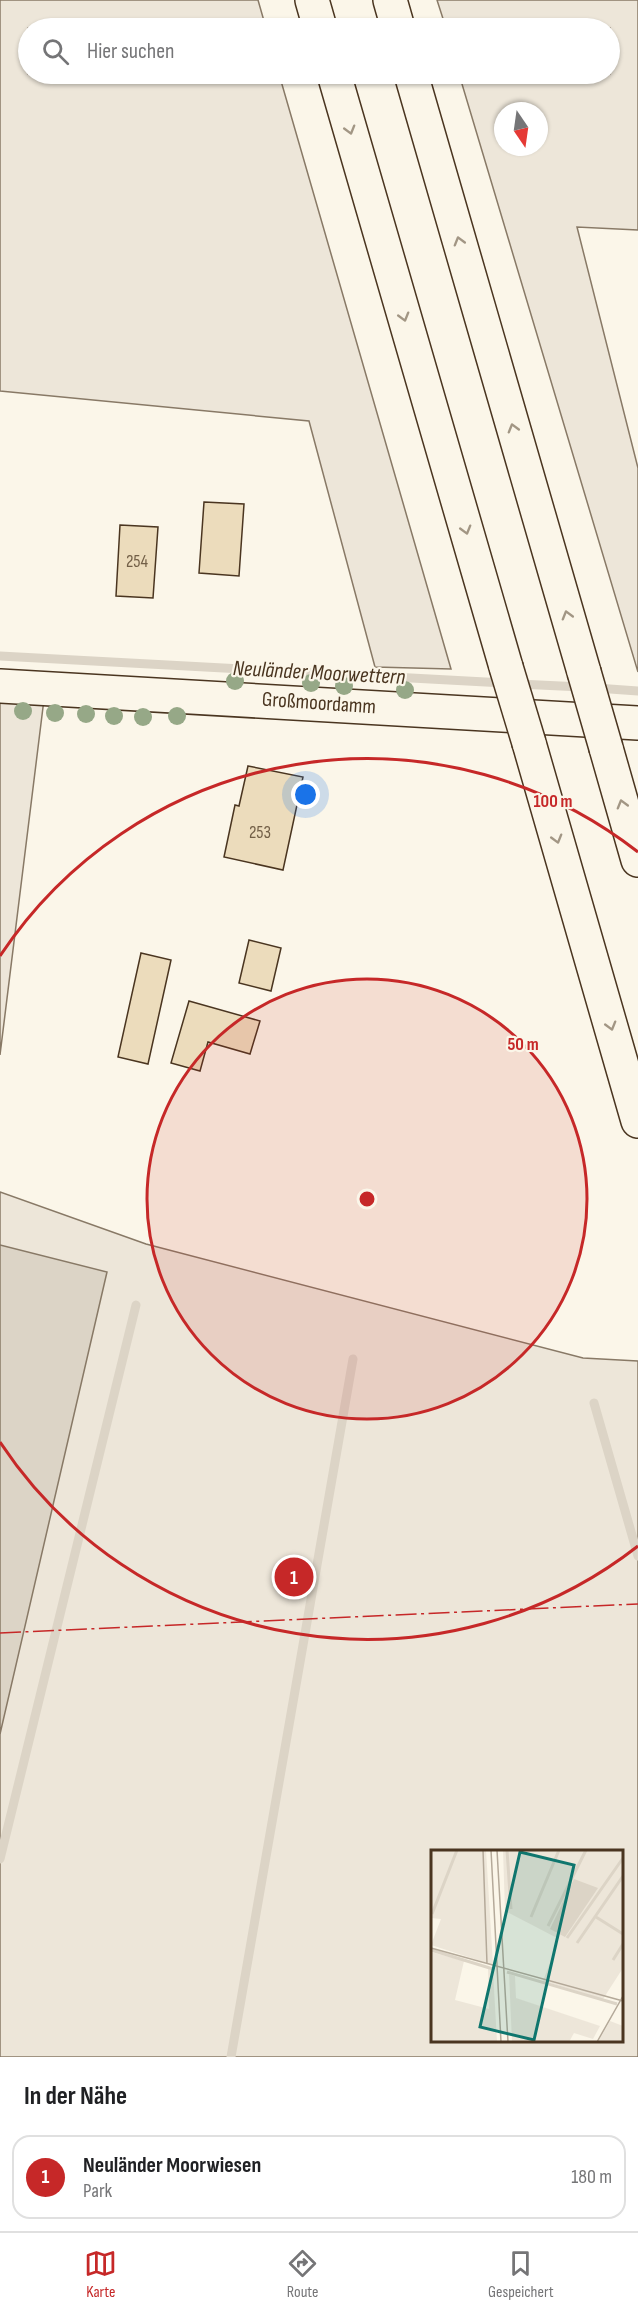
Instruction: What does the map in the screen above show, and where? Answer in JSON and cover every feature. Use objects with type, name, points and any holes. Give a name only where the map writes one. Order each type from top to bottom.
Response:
[{"type":"main road","points":[[312,0],[318,18]]},
{"type":"main road","points":[[390,0],[395,18]]},
{"type":"main road","points":[[336,84],[638,1121]]},
{"type":"main road","points":[[414,84],[638,860]]},
{"type":"main road","name":"Großmoordamm","points":[[0,686],[638,723]]},
{"type":"shaded area","points":[[0,0],[258,0],[263,18],[18,18],[18,84],[282,84],[451,669],[375,667],[309,421],[0,391]]},
{"type":"shaded area","points":[[437,0],[638,0],[638,230],[577,227],[638,468],[638,672],[462,84],[620,84],[620,18],[443,18]]},
{"type":"shaded area","points":[[0,680],[46,683],[0,1055]]},
{"type":"shaded area","points":[[0,1192],[146,1244],[583,1358],[638,1361],[638,2057],[0,2057]]},
{"type":"shaded area","points":[[0,1245],[107,1272],[0,1734]]},
{"type":"building","points":[[204,502],[244,504],[239,576],[199,573]]},
{"type":"building","points":[[120,525],[158,527],[153,598],[116,596]]},
{"type":"building","points":[[248,766],[303,777],[283,870],[224,857],[235,805],[239,806]]},
{"type":"building","points":[[249,940],[281,948],[271,991],[239,983]]},
{"type":"building","points":[[141,953],[171,960],[148,1064],[118,1057]]},
{"type":"building","points":[[189,1001],[260,1021],[250,1054],[208,1042],[200,1071],[171,1063]]},
{"type":"waterway","name":"Neuländer Moorwettern","points":[[0,656],[504,683]]},
{"type":"waterway","name":"Neuländer Moorwettern","points":[[518,684],[582,687]]},
{"type":"waterway","name":"Neuländer Moorwettern","points":[[596,688],[638,691]]},
{"type":"waterway","points":[[0,1859],[136,1305]]},
{"type":"waterway","points":[[231,2057],[353,1359]]},
{"type":"waterway","points":[[594,1403],[638,1556]]},
{"type":"power","points":[[0,1633],[638,1604]]},
{"type":"place","name":"Neuländer Moorwiesen","points":[[294,1577]]}]
